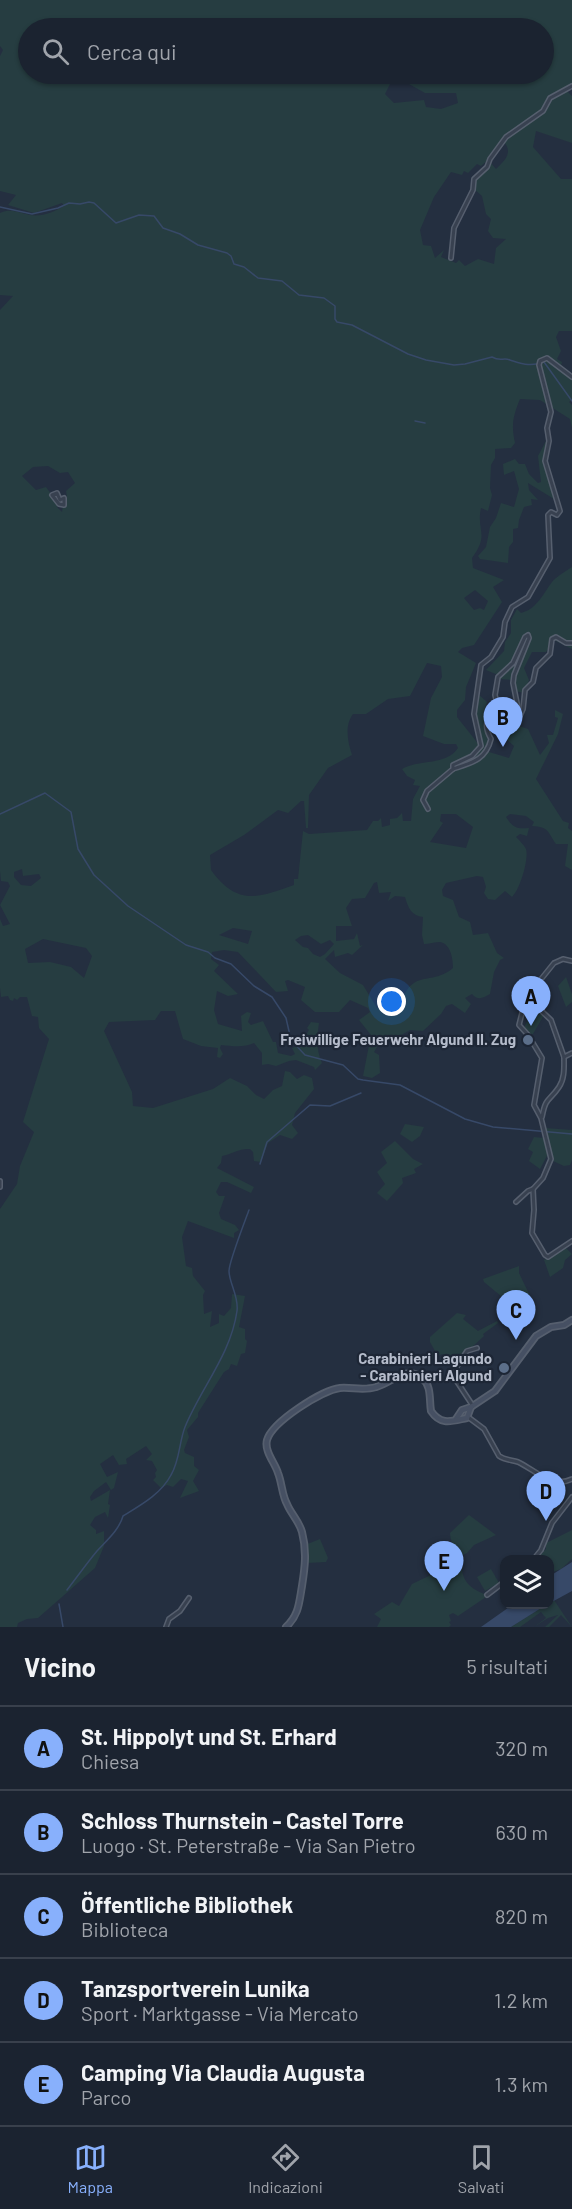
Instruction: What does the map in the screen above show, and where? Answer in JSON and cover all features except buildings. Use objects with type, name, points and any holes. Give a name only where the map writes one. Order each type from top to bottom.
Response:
[{"type":"main road","points":[[286,1627],[299,1608],[307,1557],[301,1529],[286,1502],[278,1473],[267,1447],[266,1442],[271,1432],[287,1417],[326,1392],[341,1388],[375,1388],[403,1373],[415,1374],[426,1383],[434,1415],[444,1422],[454,1421],[497,1389],[536,1336],[572,1320]]},
{"type":"main road","points":[[454,1421],[462,1410],[469,1412]]},
{"type":"street","points":[[451,258],[454,228],[472,190],[473,181],[515,129],[543,111],[550,98],[572,87]]},
{"type":"street","points":[[453,770],[453,765],[460,764],[472,756],[481,746],[474,723],[474,714],[481,665],[491,657],[503,637],[505,622],[512,607],[528,597],[550,558],[550,513],[557,515],[560,511],[545,461],[549,441],[547,428],[551,412],[540,363],[547,358],[572,377]]},
{"type":"street","points":[[57,493],[60,500],[64,498],[65,504],[59,504],[52,495],[57,493]]},
{"type":"street","points":[[428,810],[423,800],[425,792],[453,770],[477,761],[488,750],[491,739],[486,731],[486,724],[489,715],[498,708],[495,695],[498,677],[513,663],[526,636],[529,638],[513,680],[518,708],[513,723],[514,728],[518,725],[523,709],[525,690],[533,681],[536,668],[550,654],[552,639],[556,637],[566,643],[572,643]]},
{"type":"street","points":[[534,1004],[538,983],[554,963],[563,959],[572,962]]},
{"type":"street","points":[[516,1202],[533,1189],[550,1164],[550,1154],[541,1118],[534,1103],[542,1058],[519,1025],[522,1010],[534,1004]]},
{"type":"street","points":[[534,1004],[551,1020],[564,1057],[562,1080],[559,1087],[546,1101],[541,1118]]},
{"type":"street","points":[[564,1057],[572,1053]]},
{"type":"street","points":[[0,1181],[0,1187]]},
{"type":"street","points":[[533,1189],[533,1237],[546,1257],[572,1241]]},
{"type":"street","points":[[477,1348],[467,1351],[452,1374],[469,1412],[484,1429],[499,1456],[515,1461],[540,1476],[556,1482],[572,1479]]},
{"type":"street","points":[[537,1555],[552,1523],[572,1497]]},
{"type":"street","points":[[487,1595],[500,1585]]},
{"type":"street","points":[[166,1627],[171,1617],[180,1611],[189,1598]]},
{"type":"green space","points":[[0,0],[572,0],[572,86],[566,90],[572,96],[572,143],[536,131],[533,147],[561,179],[572,179],[572,331],[559,331],[556,337],[561,351],[557,359],[562,362],[560,370],[572,379],[572,400],[569,402],[572,405],[572,428],[570,419],[540,400],[520,399],[513,421],[515,443],[511,448],[495,449],[495,458],[491,465],[492,495],[488,511],[481,508],[481,538],[472,558],[473,568],[504,580],[493,587],[502,602],[474,645],[462,648],[458,652],[476,663],[466,687],[465,700],[457,710],[457,717],[480,746],[483,743],[476,719],[478,694],[487,702],[483,714],[489,714],[494,710],[495,700],[508,703],[501,721],[509,724],[513,719],[519,726],[528,729],[540,755],[549,743],[547,735],[553,735],[558,718],[555,717],[555,710],[563,714],[558,734],[536,779],[563,821],[569,823],[568,828],[572,831],[572,870],[565,866],[568,844],[556,844],[547,830],[532,826],[534,822],[526,816],[510,814],[506,817],[516,827],[529,828],[527,836],[520,834],[516,837],[523,844],[527,854],[521,881],[512,897],[505,891],[495,900],[488,899],[484,893],[486,887],[483,877],[477,876],[446,883],[442,890],[443,896],[453,900],[459,917],[470,922],[473,935],[488,933],[497,953],[504,958],[500,960],[494,972],[490,994],[478,998],[472,994],[465,998],[471,1004],[465,1013],[452,1004],[446,1006],[423,1031],[410,1030],[379,1044],[374,1052],[379,1055],[380,1073],[372,1078],[363,1076],[371,1035],[359,1020],[370,1012],[368,1008],[350,1000],[339,1012],[315,1012],[301,1000],[305,987],[288,980],[285,981],[288,991],[276,992],[238,952],[224,950],[212,952],[211,959],[219,965],[214,971],[238,994],[228,996],[217,991],[214,1010],[218,1024],[242,1031],[241,1016],[247,1012],[251,1013],[248,1022],[251,1025],[263,1021],[273,1042],[276,1042],[278,1053],[291,1056],[295,1054],[292,1048],[300,1045],[311,1022],[319,1023],[318,1043],[322,1063],[315,1070],[314,1067],[296,1060],[276,1066],[262,1065],[262,1053],[254,1043],[242,1046],[221,1045],[223,1054],[220,1058],[217,1057],[218,1048],[201,1046],[183,1039],[175,1011],[161,1011],[155,1020],[109,1022],[104,1031],[132,1092],[133,1106],[153,1108],[213,1089],[230,1078],[247,1086],[264,1099],[273,1090],[282,1086],[285,1071],[290,1072],[297,1079],[304,1075],[312,1078],[314,1089],[295,1113],[292,1125],[298,1133],[292,1139],[280,1135],[268,1143],[261,1162],[254,1161],[253,1152],[250,1149],[222,1156],[217,1168],[254,1187],[251,1193],[227,1182],[221,1182],[216,1192],[219,1196],[225,1196],[219,1213],[221,1219],[235,1225],[239,1230],[234,1233],[234,1238],[188,1221],[182,1237],[186,1266],[192,1268],[193,1276],[205,1291],[203,1295],[204,1314],[212,1311],[210,1327],[219,1323],[219,1314],[224,1316],[231,1308],[232,1294],[245,1296],[239,1327],[245,1329],[247,1341],[245,1353],[241,1354],[237,1366],[231,1364],[224,1372],[198,1413],[198,1417],[187,1430],[189,1437],[184,1450],[185,1453],[194,1457],[194,1466],[199,1470],[193,1481],[199,1491],[180,1498],[188,1481],[181,1479],[173,1487],[167,1485],[161,1488],[153,1480],[157,1470],[152,1461],[146,1460],[152,1454],[146,1446],[126,1459],[127,1464],[119,1465],[113,1455],[100,1464],[107,1477],[118,1472],[114,1488],[111,1490],[106,1482],[90,1497],[91,1501],[110,1490],[108,1518],[105,1512],[95,1517],[90,1525],[96,1530],[96,1534],[104,1531],[104,1546],[95,1568],[38,1618],[27,1619],[18,1623],[17,1627],[0,1627],[0,1209],[17,1184],[20,1166],[34,1132],[23,1122],[49,1039],[39,1028],[38,1017],[32,1016],[27,997],[20,997],[17,1000],[14,998],[13,1001],[8,996],[1,997],[0,988],[0,919],[3,926],[10,924],[0,905],[10,886],[8,882],[1,881],[0,871],[0,310],[13,296],[0,295],[0,213],[11,211],[39,215],[64,206],[62,203],[34,213],[8,205],[16,195],[0,191],[0,56],[3,50],[0,46]],"holes":[[[502,140],[508,148],[505,159],[496,169],[490,162],[473,181],[473,188],[482,196],[486,214],[491,219],[488,231],[493,238],[506,239],[496,248],[494,264],[478,259],[465,266],[459,260],[456,263],[441,257],[444,250],[435,258],[431,246],[423,245],[420,230],[434,197],[451,172],[462,175],[464,171],[468,173],[477,164],[481,166]],[[48,466],[60,473],[68,472],[75,483],[66,491],[67,497],[64,498],[62,512],[46,487],[36,490],[22,476],[33,467]],[[475,590],[488,601],[484,610],[480,608],[474,610],[464,598]],[[427,663],[441,666],[442,677],[431,698],[423,736],[444,744],[456,744],[458,748],[447,757],[402,769],[407,776],[415,780],[413,785],[420,786],[413,799],[411,821],[403,821],[402,813],[397,818],[390,819],[390,825],[382,827],[381,818],[373,821],[367,830],[309,834],[303,831],[298,879],[294,879],[294,885],[270,893],[249,896],[239,894],[221,882],[211,870],[210,855],[244,835],[278,810],[288,813],[304,801],[306,828],[308,828],[309,795],[328,768],[352,755],[348,724],[353,714],[366,714],[388,699],[410,696]],[[493,728],[514,746],[509,758],[489,752],[487,732]],[[441,814],[456,814],[473,827],[466,848],[430,842],[443,823],[440,821]],[[22,869],[23,876],[39,874],[41,878],[31,886],[21,885],[14,877],[14,872]],[[377,882],[379,893],[391,892],[388,901],[395,896],[405,897],[413,913],[423,917],[424,944],[444,943],[452,956],[453,968],[410,986],[400,1006],[387,1005],[387,1007],[377,1008],[363,985],[340,973],[325,959],[334,950],[335,957],[348,953],[352,955],[363,945],[360,946],[357,933],[354,939],[336,941],[336,926],[352,926],[346,908],[352,899],[365,898]],[[233,928],[252,931],[248,944],[219,935]],[[308,935],[321,944],[330,940],[334,944],[320,957],[295,940]],[[43,939],[86,948],[92,956],[84,978],[71,967],[50,962],[28,963],[25,949]]]},
{"type":"green space","points":[[547,439],[544,457],[554,499],[528,483],[529,490],[538,500],[531,499],[532,505],[524,507],[518,528],[513,529],[513,542],[509,547],[508,563],[480,559],[478,556],[486,547],[490,527],[501,503],[514,507],[519,489],[514,471],[504,475],[503,464],[515,459],[519,464],[525,464],[529,474],[538,483],[541,482],[538,456]]},
{"type":"green space","points":[[572,567],[572,649],[554,640],[546,652],[532,652],[524,668],[529,680],[524,693],[515,691],[512,680],[499,679],[498,675],[486,670],[504,651],[505,642],[511,633],[511,620],[517,609],[521,613],[531,608],[554,580]]},
{"type":"green space","points":[[566,977],[572,994],[572,1002],[566,1007],[558,986]]},
{"type":"green space","points":[[534,1006],[544,1015],[533,1034],[530,1034],[524,1028]]},
{"type":"green space","points":[[405,1124],[424,1127],[420,1136],[412,1142],[400,1134]]},
{"type":"green space","points":[[545,1128],[572,1130],[570,1165],[564,1166],[553,1161]]},
{"type":"green space","points":[[534,1137],[544,1138],[548,1154],[540,1169],[529,1161],[533,1152],[528,1149]]},
{"type":"green space","points":[[395,1141],[413,1159],[423,1164],[414,1169],[416,1173],[402,1178],[403,1183],[387,1201],[377,1193],[385,1184],[377,1172],[387,1163],[381,1152]]},
{"type":"green space","points":[[565,1247],[572,1254],[565,1260],[563,1268],[550,1277],[544,1260]]},
{"type":"green space","points":[[519,1266],[519,1273],[531,1298],[523,1305],[513,1306],[483,1279]]},
{"type":"green space","points":[[457,1313],[466,1315],[463,1319],[478,1331],[497,1321],[498,1323],[483,1334],[484,1336],[458,1364],[442,1354],[418,1367],[423,1357],[435,1351],[430,1337]]},
{"type":"green space","points":[[469,1515],[496,1535],[474,1545],[461,1556],[463,1576],[466,1581],[474,1589],[487,1595],[486,1597],[458,1616],[453,1613],[449,1615],[451,1625],[449,1627],[377,1627],[381,1619],[374,1614],[392,1602],[399,1606],[412,1584],[458,1562],[450,1533]]},
{"type":"green space","points":[[572,1530],[572,1559],[561,1569],[554,1572],[554,1555],[540,1555],[546,1549],[546,1543]]},
{"type":"green space","points":[[320,1539],[328,1558],[326,1562],[306,1563],[305,1545]]},
{"type":"green space","points":[[491,1569],[499,1583],[485,1591],[477,1577]]},
{"type":"green space","points":[[554,1600],[572,1627],[561,1615],[549,1627],[545,1627],[558,1615],[534,1627],[546,1618],[541,1612],[520,1627],[511,1627],[540,1609],[554,1609]]},
{"type":"water","points":[[572,1562],[572,1591],[554,1601],[554,1573]]},
{"type":"water","points":[[506,1609],[540,1609],[511,1627],[481,1627]]},
{"type":"waterway","points":[[0,207],[32,214],[69,203],[89,202],[94,203],[116,223],[139,215],[154,216],[163,228],[180,234],[198,245],[227,253],[234,264],[244,267],[258,278],[282,281],[299,295],[324,298],[335,306],[337,322],[352,325],[408,354],[454,365],[492,357],[527,364],[544,362],[572,401]]},
{"type":"waterway","points":[[415,421],[425,423]]},
{"type":"waterway","points":[[0,814],[45,793],[71,812],[78,849],[94,875],[128,906],[186,945],[208,952],[215,958],[231,964],[254,986],[272,997],[286,1018],[291,1040],[305,1055],[343,1065],[358,1079],[400,1085],[465,1119],[493,1127],[572,1134]]},
{"type":"waterway","points":[[260,1164],[267,1142],[310,1105],[330,1106],[361,1093]]},
{"type":"waterway","points":[[67,1590],[116,1530],[123,1516],[156,1493],[167,1482],[174,1469],[185,1427],[229,1342],[234,1327],[237,1305],[229,1271],[249,1210]]},
{"type":"waterway","points":[[59,1604],[63,1627]]},
{"type":"place","name":"Schloss Thurnstein - Castel Torre","points":[[503,747]]},
{"type":"place","name":"St. Hippolyt und St. Erhard","points":[[531,1026]]},
{"type":"place","name":"Freiwillige Feuerwehr Algund II. Zug","points":[[528,1040]]},
{"type":"place","name":"Öffentliche Bibliothek","points":[[516,1340]]},
{"type":"place","name":"Carabinieri Lagundo - Carabinieri Algund","points":[[504,1368]]},
{"type":"place","name":"Tanzsportverein Lunika","points":[[546,1521]]},
{"type":"place","name":"Camping Via Claudia Augusta","points":[[444,1591]]}]
